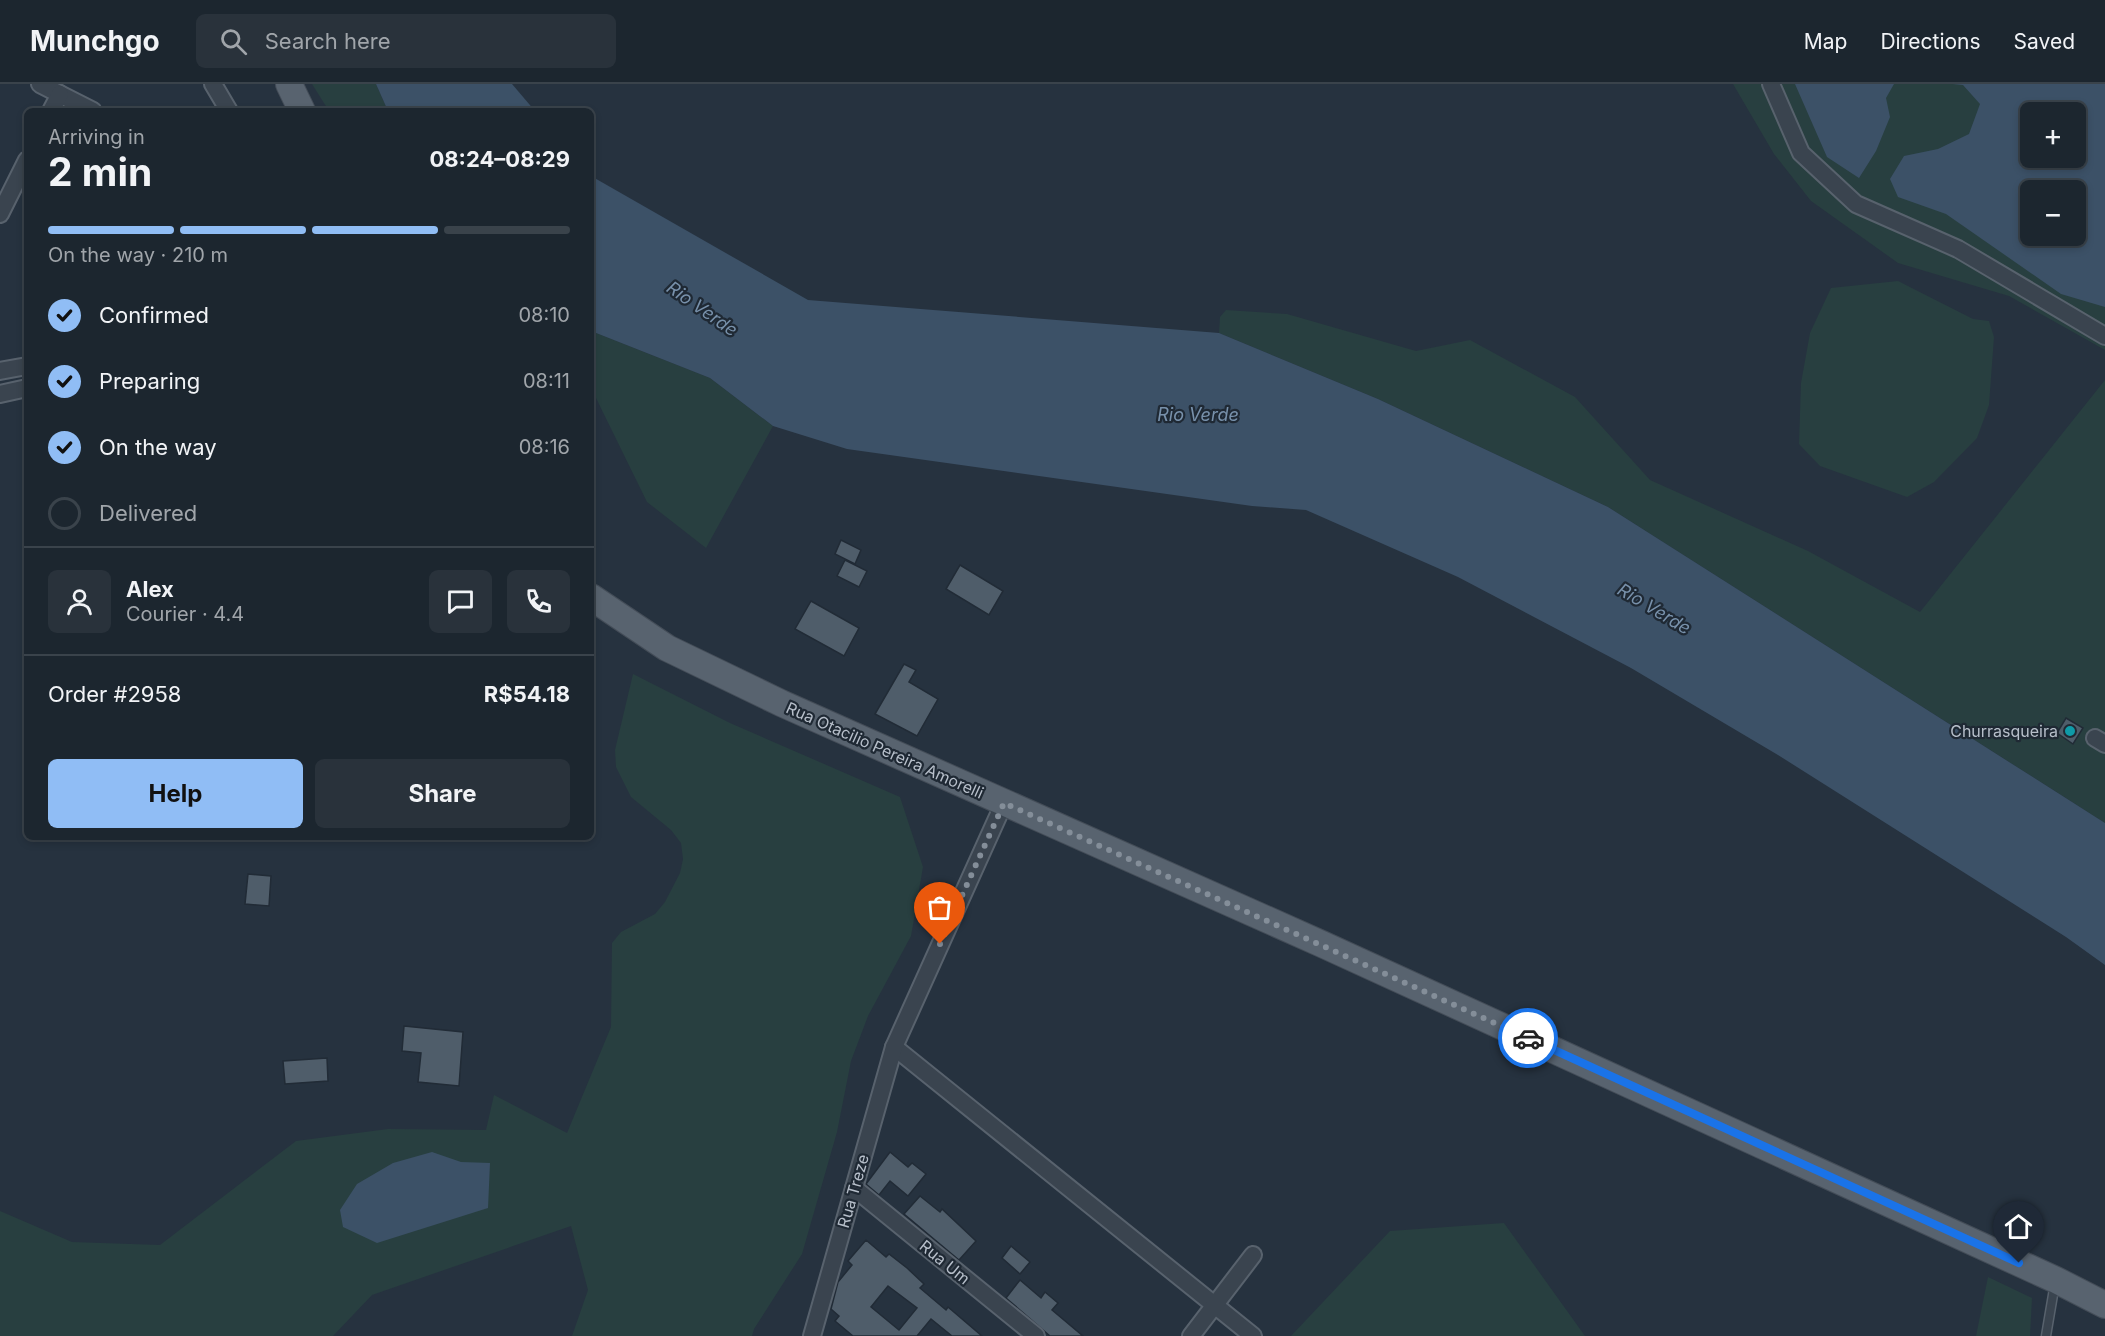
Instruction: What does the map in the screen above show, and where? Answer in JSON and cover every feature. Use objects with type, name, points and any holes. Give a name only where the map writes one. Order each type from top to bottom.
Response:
[{"type":"main road","points":[[289,84],[301,108]]},
{"type":"main road","name":"Rua Otacilio Pereira Amorelli","points":[[594,599],[667,648],[781,703],[1322,944],[2056,1280],[2105,1305]]},
{"type":"street","points":[[40,84],[87,108]]},
{"type":"street","points":[[213,84],[227,108]]},
{"type":"street","points":[[1771,84],[1801,153],[1856,204],[1958,249],[2105,336]]},
{"type":"street","points":[[53,108],[60,94]]},
{"type":"street","points":[[0,214],[24,166]]},
{"type":"street","points":[[0,371],[24,367]]},
{"type":"street","points":[[0,393],[24,389]]},
{"type":"street","name":"Rua Treze","points":[[816,1334],[894,1047],[1004,803]]},
{"type":"street","points":[[894,1047],[1253,1336]]},
{"type":"street","name":"Rua Um","points":[[854,1188],[1036,1336]]},
{"type":"street","points":[[1191,1336],[1253,1254]]},
{"type":"lane","points":[[2046,1336],[2056,1280]]},
{"type":"green space","points":[[312,84],[376,84],[387,108],[327,108]]},
{"type":"green space","points":[[1733,84],[2105,84],[2105,350],[2009,296],[1898,263],[1811,201],[1774,154]]},
{"type":"green space","points":[[1898,281],[1973,319],[1989,321],[1994,337],[1989,405],[1977,438],[1934,482],[1907,497],[1820,466],[1799,444],[1801,383],[1810,333],[1831,288]]},
{"type":"green space","points":[[1226,310],[1287,314],[1416,351],[1470,340],[1575,397],[1650,480],[1808,551],[1920,612],[2105,380],[2105,823],[1608,507],[1378,399],[1219,333],[1220,317]]},
{"type":"green space","points":[[594,332],[710,378],[773,426],[706,548],[647,502],[594,396]]},
{"type":"green space","points":[[633,674],[730,723],[900,797],[923,867],[911,936],[868,1016],[851,1061],[837,1132],[802,1254],[754,1329],[752,1336],[572,1336],[588,1290],[571,1226],[372,1295],[333,1336],[0,1336],[0,1211],[72,1242],[160,1245],[296,1141],[388,1129],[486,1130],[494,1095],[567,1133],[611,1027],[612,943],[621,932],[655,914],[665,902],[680,873],[683,859],[681,843],[671,830],[631,797],[616,767],[615,750]]},
{"type":"green space","points":[[1504,1223],[1585,1336],[1291,1336],[1390,1231]]},
{"type":"green space","points":[[1988,1277],[2032,1298],[2030,1336],[1976,1336]]},
{"type":"water","points":[[376,84],[512,84],[532,108],[387,108]]},
{"type":"water","points":[[1795,84],[1894,84],[1886,98],[1890,117],[1876,151],[1859,178],[1827,157]]},
{"type":"water","points":[[1953,84],[2105,84],[2105,307],[2061,294],[1946,214],[1898,197],[1890,179],[1904,156],[1938,149],[1969,134],[1980,104],[1963,85]]},
{"type":"water","name":"Rio Verde","points":[[594,178],[808,300],[1219,333],[1378,399],[1608,507],[2105,823],[2105,965],[2066,937],[1778,755],[1631,668],[1458,577],[1306,510],[1252,506],[847,449],[773,426],[710,378],[594,332]]},
{"type":"water","points":[[432,1152],[461,1162],[490,1163],[488,1208],[377,1243],[343,1227],[340,1210],[357,1184],[393,1163]]},
{"type":"building","points":[[841,540],[861,550],[855,564],[835,554]]},
{"type":"building","points":[[845,560],[867,571],[859,587],[837,576]]},
{"type":"building","points":[[960,565],[1003,591],[989,615],[946,589]]},
{"type":"building","points":[[811,601],[859,628],[844,656],[795,629]]},
{"type":"building","points":[[904,664],[916,670],[909,682],[938,699],[917,736],[875,714]]},
{"type":"building","name":"Churrasqueira","points":[[2066,718],[2083,728],[2073,744],[2057,733]]},
{"type":"building","points":[[248,874],[271,876],[269,906],[245,904]]},
{"type":"building","points":[[404,1026],[463,1032],[459,1086],[418,1082],[421,1053],[402,1051]]},
{"type":"building","points":[[327,1058],[328,1081],[285,1084],[283,1061]]},
{"type":"building","points":[[890,1152],[908,1167],[912,1163],[926,1174],[908,1196],[890,1181],[879,1195],[866,1184]]},
{"type":"building","points":[[920,1196],[940,1212],[942,1209],[976,1241],[959,1260],[904,1214]]},
{"type":"building","points":[[866,1240],[886,1257],[889,1254],[907,1268],[924,1284],[920,1288],[946,1310],[948,1307],[982,1336],[952,1336],[931,1319],[917,1336],[853,1336],[835,1321],[839,1316],[831,1309],[838,1282],[852,1265],[848,1261]],"holes":[[[888,1286],[917,1308],[899,1330],[871,1307]]]},
{"type":"building","points":[[1011,1246],[1030,1262],[1020,1274],[1002,1258]]},
{"type":"building","points":[[1020,1280],[1041,1298],[1045,1292],[1058,1303],[1052,1310],[1083,1336],[1050,1336],[1006,1298]]},
{"type":"way so far","points":[[940,944],[1004,803],[1528,1038]]},
{"type":"place","name":"Churrasqueira","points":[[2070,731]]},
{"type":"route","points":[[1528,1038],[2019,1263]]}]
